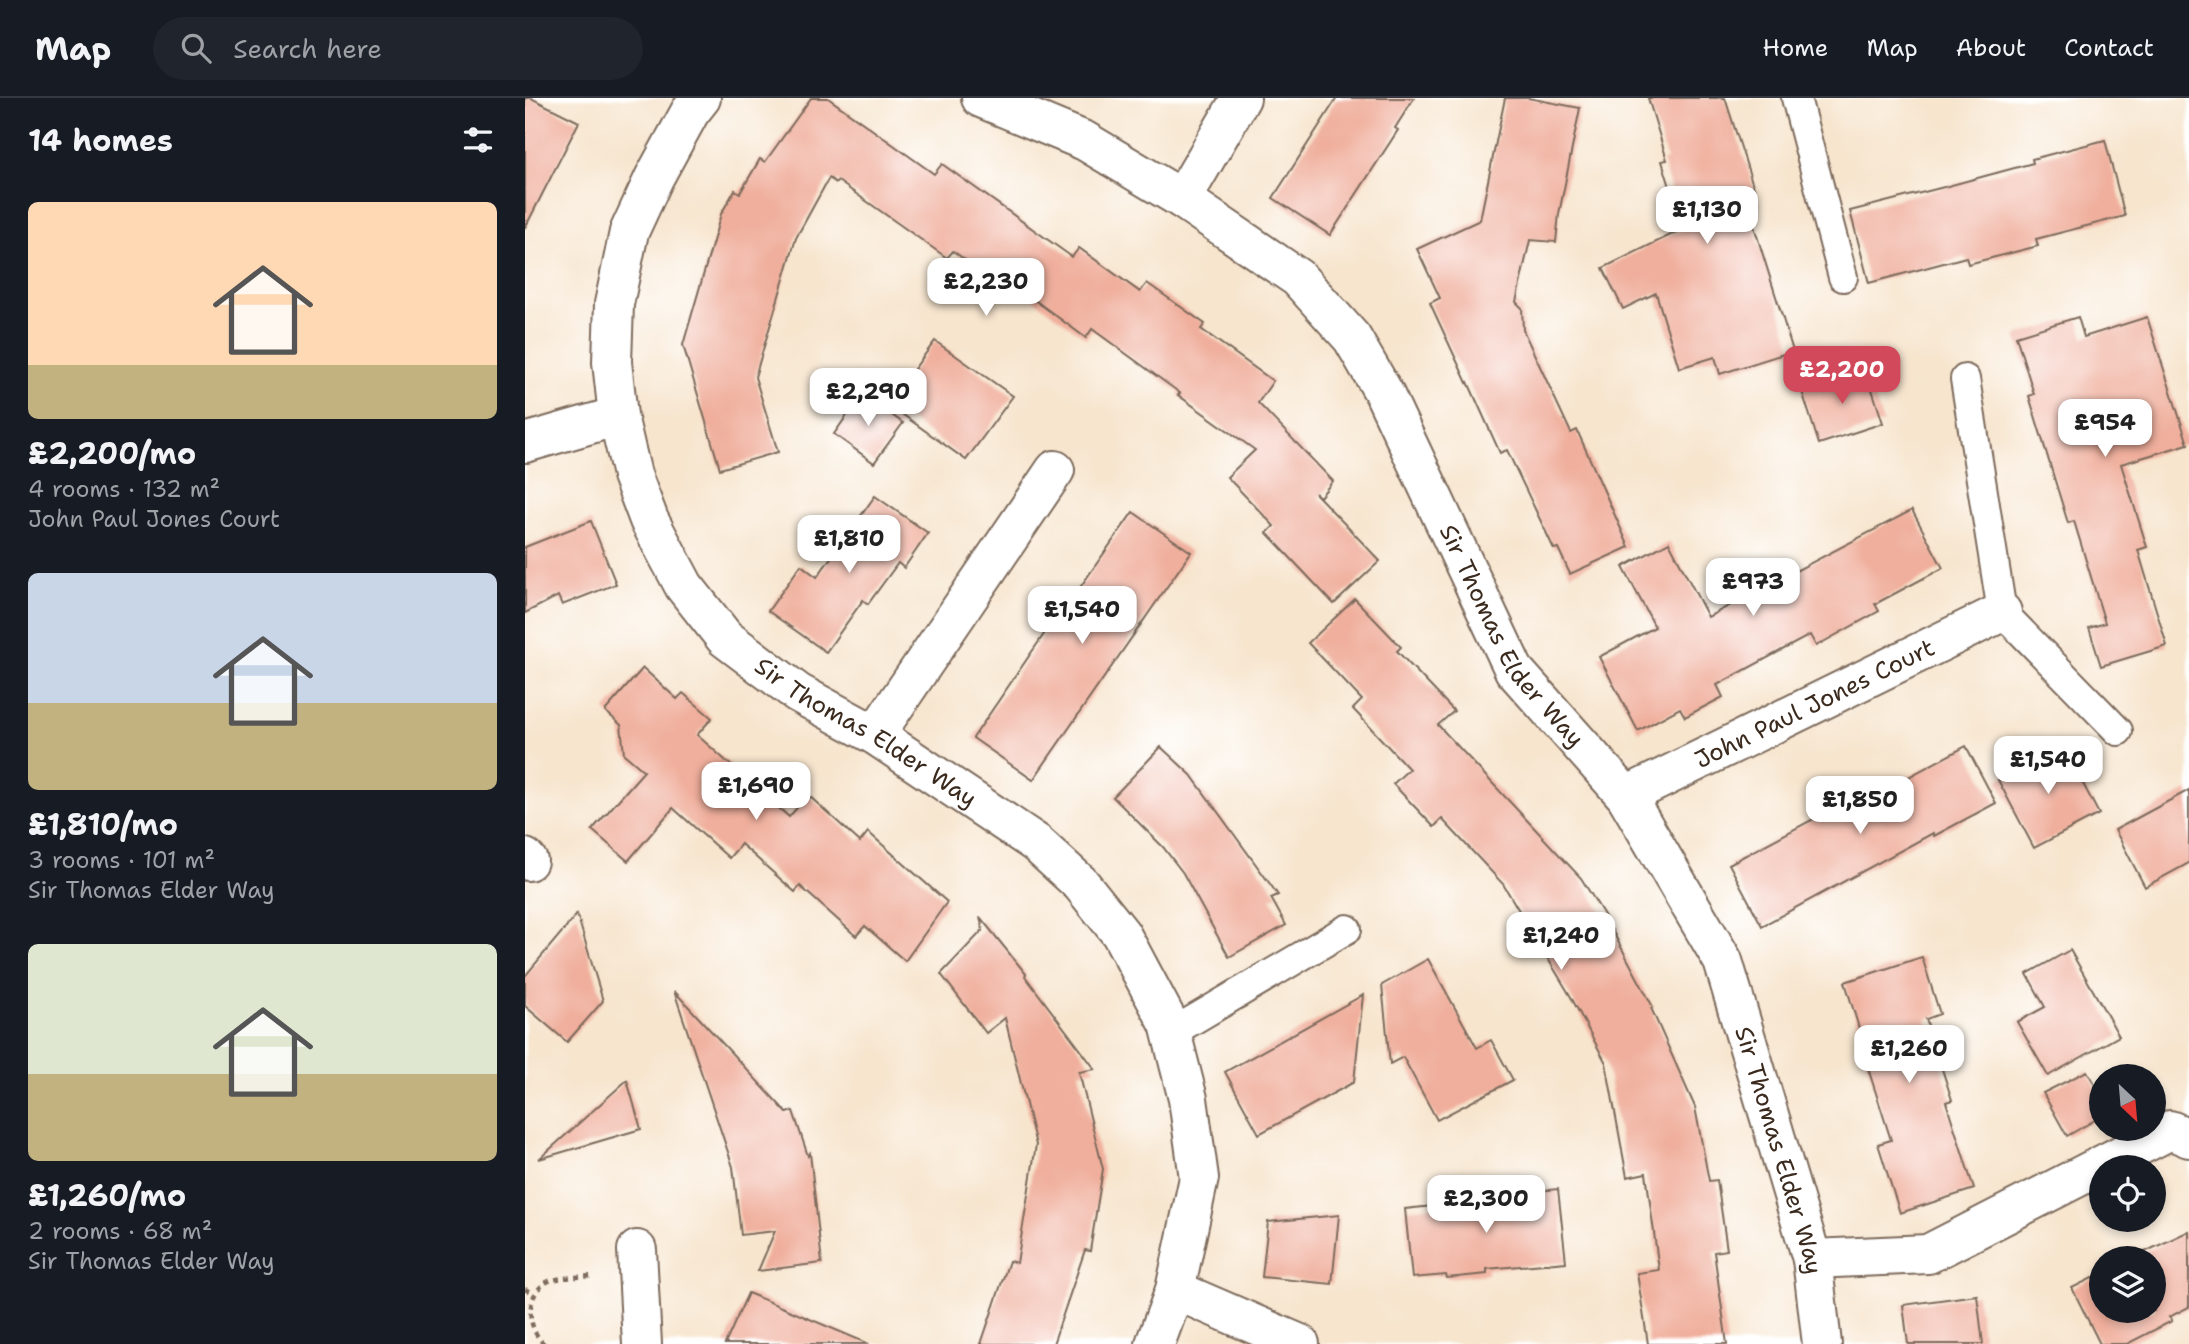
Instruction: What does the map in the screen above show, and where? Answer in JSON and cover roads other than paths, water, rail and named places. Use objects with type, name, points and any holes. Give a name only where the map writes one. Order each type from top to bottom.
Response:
[{"type":"street","name":"Sir Thomas Elder Way","points":[[702,98],[691,112],[654,178],[629,232],[614,304],[612,362],[618,416],[632,475],[649,520],[684,586],[725,638],[798,693],[875,735],[1036,843],[1081,884],[1121,934],[1169,1024],[1188,1099],[1199,1178],[1175,1290],[1155,1344]]},
{"type":"street","name":"Sir Thomas Elder Way","points":[[981,98],[1084,141],[1182,199],[1298,278],[1352,338],[1384,393],[1514,670],[1626,796],[1723,961],[1812,1259],[1822,1344]]},
{"type":"street","points":[[1182,199],[1241,98]]},
{"type":"street","points":[[525,443],[618,416]]},
{"type":"street","points":[[875,735],[1055,470]]},
{"type":"street","name":"John Paul Jones Court","points":[[1626,796],[2002,612]]},
{"type":"street","points":[[1812,1259],[1928,1254],[2170,1130],[2189,1138]]},
{"type":"street","points":[[638,1264],[642,1344]]},
{"type":"street","points":[[1175,1290],[1300,1344]]},
{"type":"lane","points":[[1796,98],[1843,277]]},
{"type":"lane","points":[[1965,379],[2002,612],[2118,731]]},
{"type":"lane","points":[[1171,1033],[1347,929]]}]
